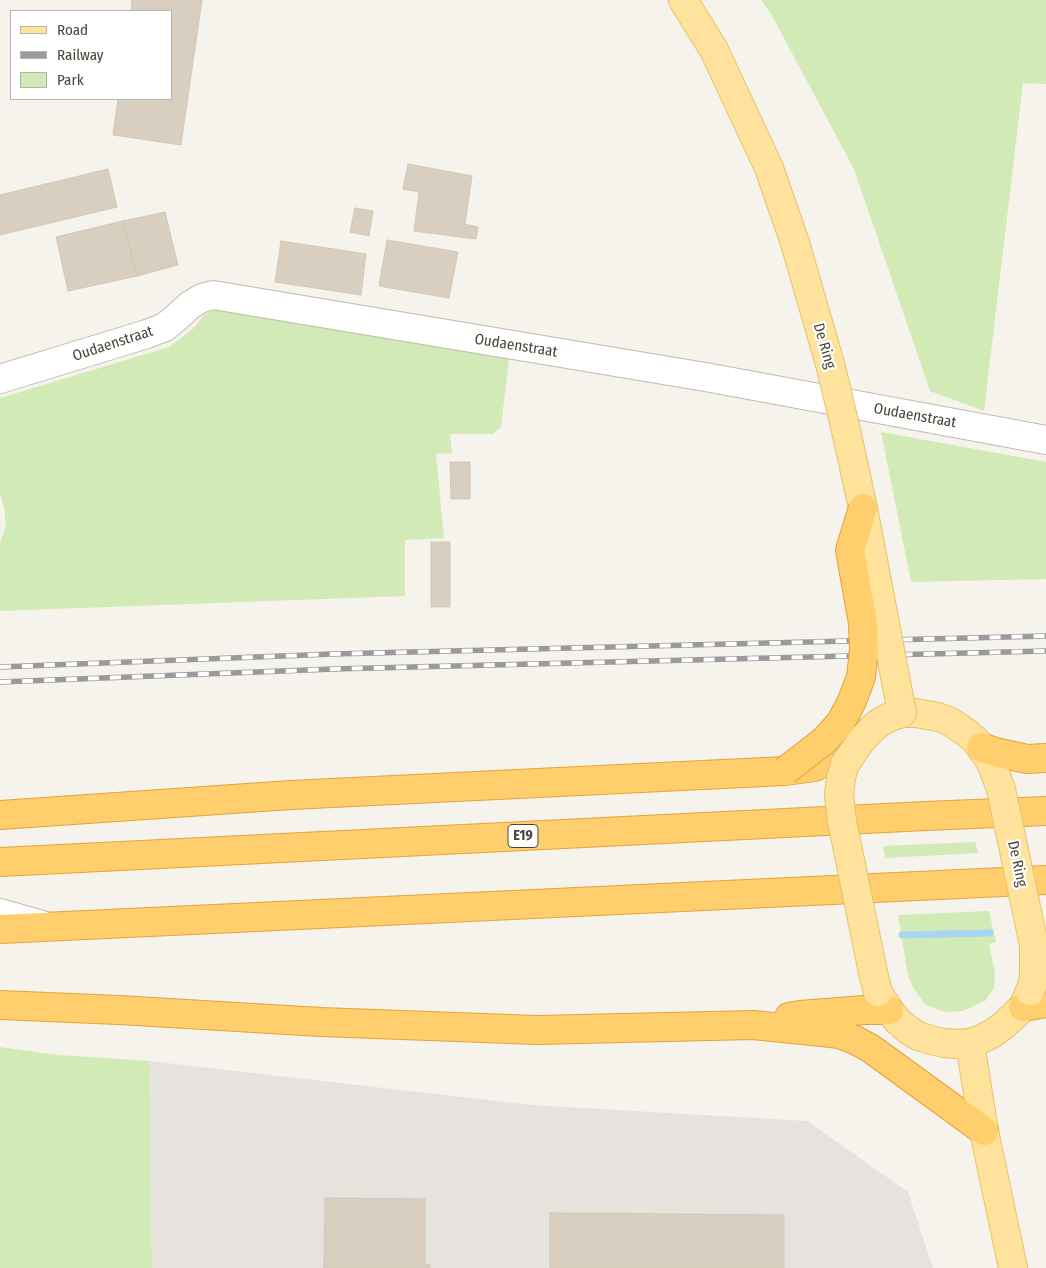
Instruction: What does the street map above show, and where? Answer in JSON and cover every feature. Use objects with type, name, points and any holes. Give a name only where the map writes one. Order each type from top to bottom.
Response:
[{"type":"highway","points":[[785,771],[826,740],[840,722],[852,701],[861,677],[864,650],[863,624],[850,550],[863,508]]},
{"type":"highway","points":[[0,815],[291,795],[785,771],[815,767],[872,729]]},
{"type":"highway","points":[[980,747],[1027,759],[1046,758]]},
{"type":"highway","name":"E19","points":[[0,862],[1046,811]]},
{"type":"highway","points":[[0,928],[1046,880]]},
{"type":"highway","points":[[753,1024],[800,1015],[864,1010],[884,1001]]},
{"type":"highway","points":[[0,1005],[321,1022],[537,1030],[753,1024],[839,1034],[870,1048],[984,1132]]},
{"type":"main road","name":"De Ring","points":[[683,0],[714,50],[768,168],[795,243],[830,364],[845,426],[863,508],[902,713]]},
{"type":"main road","name":"De Ring","points":[[902,713],[926,714],[949,721],[967,733],[980,747],[992,765],[1001,789],[1034,945],[1033,1000],[993,1033],[970,1043],[944,1043],[918,1036],[907,1029],[898,1021],[884,1001],[874,977],[842,821],[839,795],[845,764],[860,742],[872,729],[885,720],[902,713]]},
{"type":"main road","points":[[970,1043],[984,1132],[1013,1268]]},
{"type":"street","name":"Oudaenstraat","points":[[0,379],[165,327],[190,305],[202,298],[213,295],[711,378],[1046,440]]},
{"type":"street","points":[[0,913],[47,926]]},
{"type":"shaded area","points":[[149,1061],[531,1105],[807,1121],[908,1192],[933,1268],[152,1268]]},
{"type":"green space","points":[[761,0],[1046,0],[1046,84],[1023,83],[984,411],[930,391],[854,169],[771,14]]},
{"type":"green space","points":[[216,309],[505,355],[509,359],[501,427],[492,434],[450,434],[452,453],[436,454],[444,538],[405,540],[405,596],[0,611],[0,542],[6,526],[4,507],[0,494],[0,398],[169,347],[193,329],[204,315]]},
{"type":"green space","points":[[881,432],[1046,462],[1046,579],[911,582]]},
{"type":"green space","points":[[975,842],[978,853],[885,858],[883,846]]},
{"type":"green space","points":[[989,911],[996,942],[989,944],[995,973],[994,988],[985,1001],[962,1011],[945,1012],[926,1005],[915,991],[908,976],[898,915]]},
{"type":"green space","points":[[0,1047],[58,1055],[149,1061],[152,1268],[0,1268]]},
{"type":"building","points":[[132,0],[202,0],[181,145],[113,135],[118,100],[172,100],[172,10],[131,10]]},
{"type":"building","points":[[408,164],[472,176],[465,224],[478,227],[476,239],[414,231],[419,192],[403,189]]},
{"type":"building","points":[[108,169],[117,207],[0,235],[0,195]]},
{"type":"building","points":[[355,208],[373,211],[369,236],[350,232]]},
{"type":"building","points":[[165,212],[178,265],[137,276],[123,221]]},
{"type":"building","points":[[123,221],[137,276],[68,291],[56,237]]},
{"type":"building","points":[[387,240],[458,252],[449,298],[379,286]]},
{"type":"building","points":[[281,241],[366,254],[361,295],[275,282]]},
{"type":"building","points":[[450,462],[470,462],[470,499],[451,499]]},
{"type":"building","points":[[431,542],[450,542],[450,607],[431,607]]},
{"type":"building","points":[[325,1198],[425,1199],[425,1265],[430,1265],[430,1268],[324,1268]]},
{"type":"building","points":[[550,1213],[784,1215],[784,1268],[550,1268]]},
{"type":"waterway","points":[[902,935],[990,933]]},
{"type":"railway","points":[[0,667],[333,654],[1046,636]]},
{"type":"railway","points":[[0,682],[334,669],[1046,651]]}]
